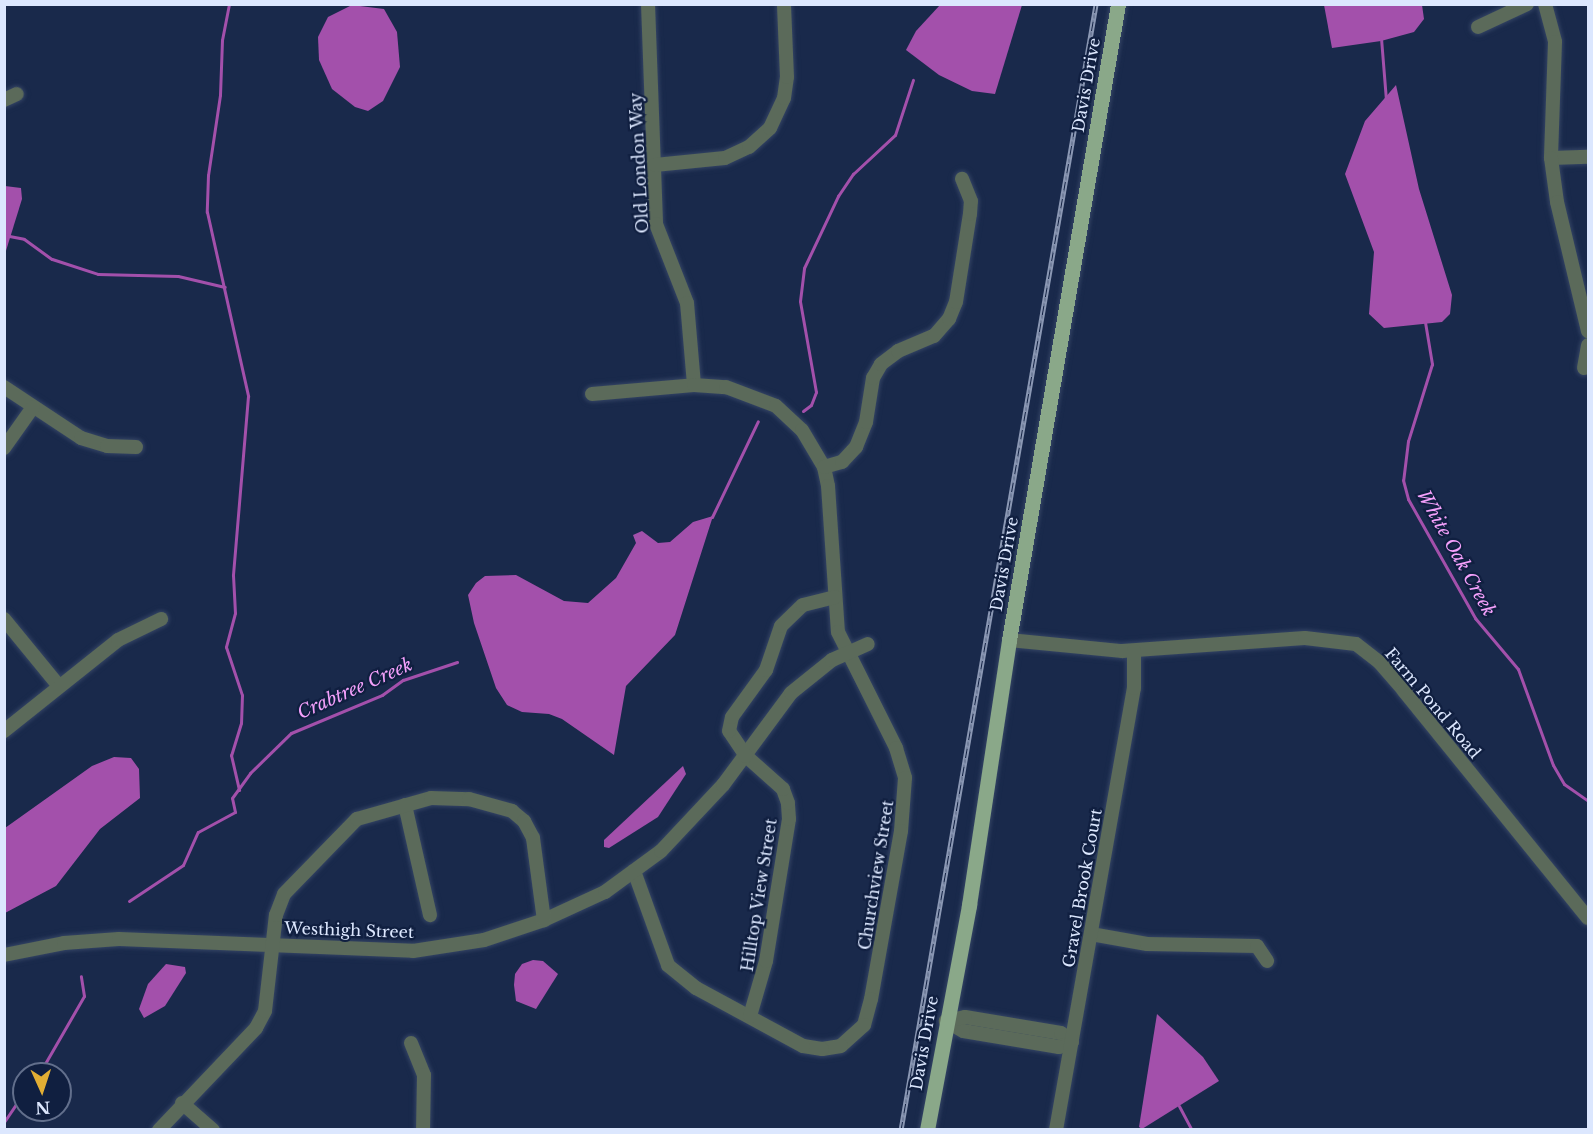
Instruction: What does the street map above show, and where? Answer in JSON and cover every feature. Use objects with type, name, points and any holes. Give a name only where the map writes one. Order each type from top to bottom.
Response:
[{"type":"main road","name":"Davis Drive","points":[[927,1130],[969,905],[1009,640],[1118,4]]},
{"type":"street","name":"Old London Way","points":[[648,4],[656,224],[662,247],[687,303],[694,385]]},
{"type":"street","points":[[655,165],[725,158],[764,135],[784,98],[788,57],[784,4]]},
{"type":"street","points":[[1478,27],[1527,4]]},
{"type":"street","points":[[1545,4],[1555,42],[1551,158],[1555,193],[1588,331]]},
{"type":"street","points":[[1551,158],[1588,157]]},
{"type":"street","points":[[824,467],[842,462],[856,447],[866,422],[873,378],[881,364],[898,351],[934,336],[949,319],[956,302],[970,214],[971,201],[962,180]]},
{"type":"street","points":[[1584,368],[1588,345]]},
{"type":"street","name":"Churchview Street","points":[[592,394],[694,385],[726,387],[776,406],[801,430],[824,467],[831,500],[838,632],[896,748],[906,793],[864,1025],[841,1046],[811,1048],[696,988],[668,965],[634,871]]},
{"type":"street","points":[[4,387],[94,443],[136,447]]},
{"type":"street","points":[[4,448],[33,407]]},
{"type":"street","name":"Hilltop View Street","points":[[750,1016],[759,993],[789,819],[783,789],[746,756],[729,731],[732,717],[766,670],[781,626],[803,605],[835,597]]},
{"type":"street","points":[[4,619],[58,685]]},
{"type":"street","points":[[4,731],[58,685],[118,639],[161,619]]},
{"type":"street","name":"Farm Pond Road","points":[[1009,640],[1060,648],[1134,651],[1305,638],[1349,641],[1366,649],[1588,918]]},
{"type":"street","name":"Westhigh Street","points":[[4,955],[64,943],[119,939],[273,943],[413,951],[484,940],[544,920],[605,892],[634,871],[693,820],[746,756],[791,693],[817,670],[868,644]]},
{"type":"street","name":"Gravel Brook Court","points":[[1056,1130],[1134,688],[1134,651]]},
{"type":"street","points":[[159,1130],[182,1103],[256,1028],[270,983],[276,915],[284,894],[305,869],[357,819],[431,798],[469,799],[512,811],[524,821],[533,838],[544,920]]},
{"type":"street","points":[[405,806],[430,915]]},
{"type":"street","points":[[1091,934],[1148,944],[1257,946],[1267,961]]},
{"type":"street","points":[[946,1022],[965,1017],[986,1020],[1061,1033],[1072,1042]]},
{"type":"street","points":[[411,1043],[424,1076],[423,1130]]},
{"type":"street","points":[[182,1103],[213,1130]]},
{"type":"shaded area","points":[[352,5],[384,9],[397,32],[400,67],[383,101],[368,111],[355,107],[332,89],[319,60],[318,37],[328,17]]},
{"type":"shaded area","points":[[940,5],[1022,5],[995,94],[972,91],[939,75],[906,50],[916,31]]},
{"type":"shaded area","points":[[1324,5],[1422,5],[1424,19],[1414,32],[1381,41],[1332,48]]},
{"type":"shaded area","points":[[1396,85],[1419,189],[1452,295],[1450,314],[1442,322],[1384,328],[1369,314],[1374,252],[1345,174],[1365,121]]},
{"type":"shaded area","points":[[5,186],[21,188],[22,199],[5,254]]},
{"type":"shaded area","points":[[713,516],[675,635],[626,686],[614,755],[562,719],[549,714],[522,712],[507,705],[496,688],[474,623],[468,595],[476,583],[485,576],[516,575],[564,601],[588,603],[616,578],[636,543],[633,535],[642,531],[658,543],[670,542],[693,522]]},
{"type":"shaded area","points":[[114,757],[131,758],[139,769],[140,798],[100,829],[56,886],[5,913],[5,828],[92,766]]},
{"type":"shaded area","points":[[683,766],[686,774],[658,817],[609,848],[604,847],[604,840]]},
{"type":"shaded area","points":[[533,960],[543,961],[558,974],[536,1009],[516,1001],[514,985],[515,974],[522,964]]},
{"type":"shaded area","points":[[166,964],[185,967],[186,973],[165,1006],[144,1018],[139,1009],[148,984]]},
{"type":"shaded area","points":[[1157,1014],[1203,1057],[1219,1081],[1142,1129],[1139,1127]]},
{"type":"waterway","points":[[229,4],[222,40],[220,95],[208,175],[207,212],[248,396],[233,575],[235,613],[226,647],[242,695],[241,723],[231,755],[239,790]]},
{"type":"waterway","name":"White Oak Creek","points":[[1381,38],[1386,100]]},
{"type":"waterway","name":"Crabtree Creek","points":[[803,411],[811,405],[816,392],[800,301],[804,268],[838,196],[853,174],[895,135],[913,80]]},
{"type":"waterway","points":[[4,235],[24,239],[52,259],[98,274],[178,276],[225,287]]},
{"type":"waterway","name":"White Oak Creek","points":[[1425,322],[1432,364],[1408,441],[1403,480],[1408,499],[1475,618],[1518,669],[1553,765],[1564,784],[1588,801]]},
{"type":"waterway","name":"Crabtree Creek","points":[[712,517],[758,421]]},
{"type":"waterway","name":"Crabtree Creek","points":[[129,901],[183,865],[198,832],[235,812],[232,798],[250,773],[291,733],[382,695],[403,680],[457,662]]},
{"type":"waterway","name":"Crabtree Creek","points":[[46,1062],[84,996],[81,976]]},
{"type":"waterway","points":[[1179,1106],[1192,1130]]},
{"type":"waterway","name":"Crabtree Creek","points":[[4,1122],[12,1110]]},
{"type":"railway","points":[[901,1130],[1096,4]]}]
